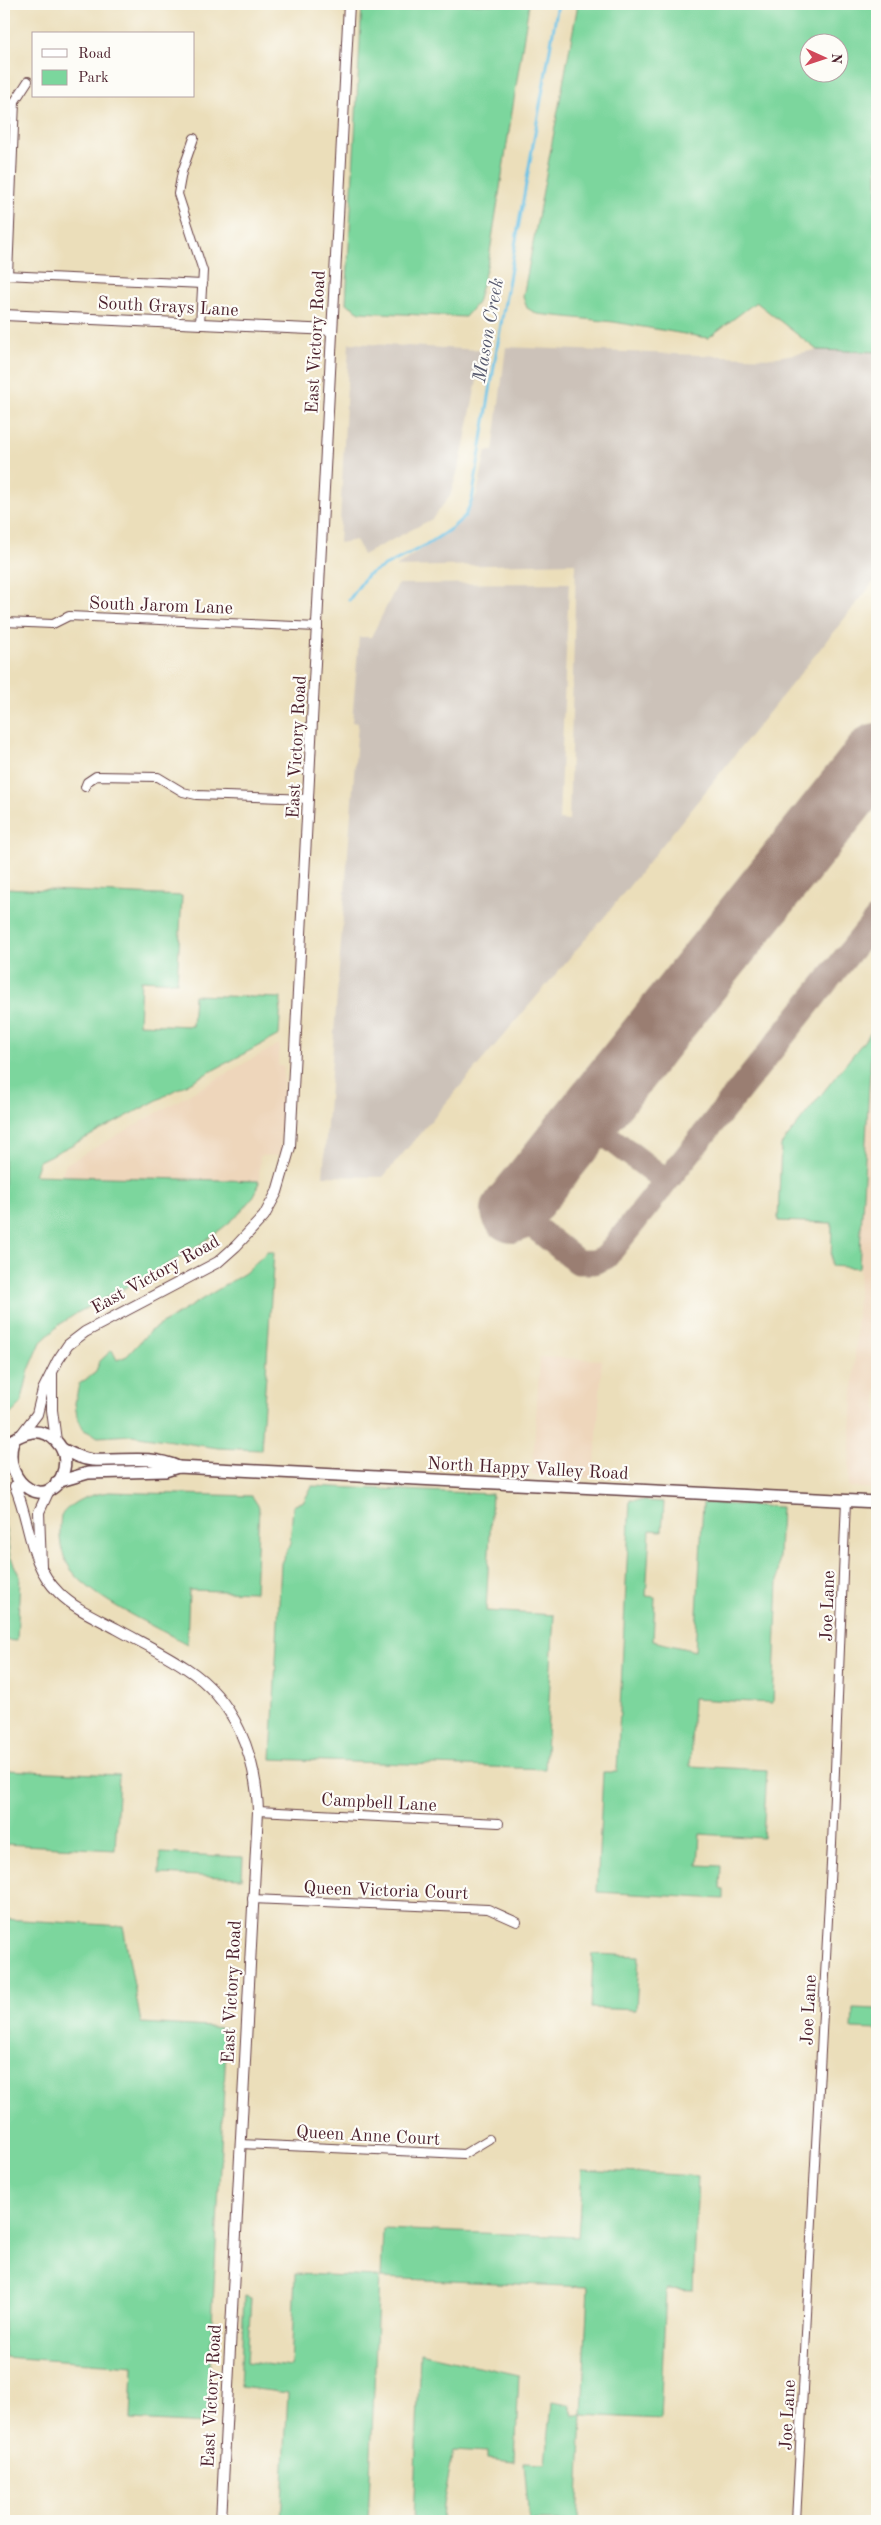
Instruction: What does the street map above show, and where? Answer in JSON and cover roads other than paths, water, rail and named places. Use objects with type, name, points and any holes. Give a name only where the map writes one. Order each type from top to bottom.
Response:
[{"type":"main road","points":[[40,1432],[59,1445],[64,1468],[54,1485],[35,1493],[9,1479],[4,1458],[12,1440],[40,1432]]},
{"type":"main road","name":"North Happy Valley Road","points":[[59,1445],[78,1457],[91,1460],[150,1459],[166,1461],[178,1467]]},
{"type":"main road","name":"North Happy Valley Road","points":[[54,1485],[96,1472],[165,1471],[178,1467],[877,1502]]},
{"type":"street","name":"East Victory Road","points":[[12,1440],[37,1414],[43,1390],[68,1345],[85,1332],[218,1262],[246,1237],[264,1216],[277,1192],[290,1147],[350,4]]},
{"type":"street","points":[[28,81],[15,101],[6,275],[203,284]]},
{"type":"street","points":[[194,138],[182,172],[178,194],[180,206],[199,253],[203,271],[200,324]]},
{"type":"street","name":"South Grays Lane","points":[[4,314],[332,330]]},
{"type":"street","name":"South Jarom Lane","points":[[4,622],[53,624],[69,616],[318,627]]},
{"type":"street","points":[[85,787],[87,782],[96,776],[158,777],[183,792],[196,795],[309,799]]},
{"type":"street","name":"East Victory Road","points":[[52,1374],[52,1410],[59,1445]]},
{"type":"street","name":"East Victory Road","points":[[9,1479],[25,1512],[34,1557],[59,1593],[79,1608],[187,1668],[221,1700],[246,1742],[257,1787],[258,1811],[221,2521]]},
{"type":"street","points":[[41,1566],[39,1512],[54,1485]]},
{"type":"street","name":"Joe Lane","points":[[796,2521],[833,1834],[846,1500]]},
{"type":"street","name":"Campbell Lane","points":[[258,1811],[499,1823]]},
{"type":"street","name":"Queen Victoria Court","points":[[252,1899],[488,1909],[517,1922]]},
{"type":"street","name":"Queen Anne Court","points":[[240,2144],[464,2154],[489,2139]]},
{"type":"waterway","name":"Mason Creek","points":[[349,600],[367,575],[428,544],[452,528],[465,516],[472,500],[558,4]]}]
